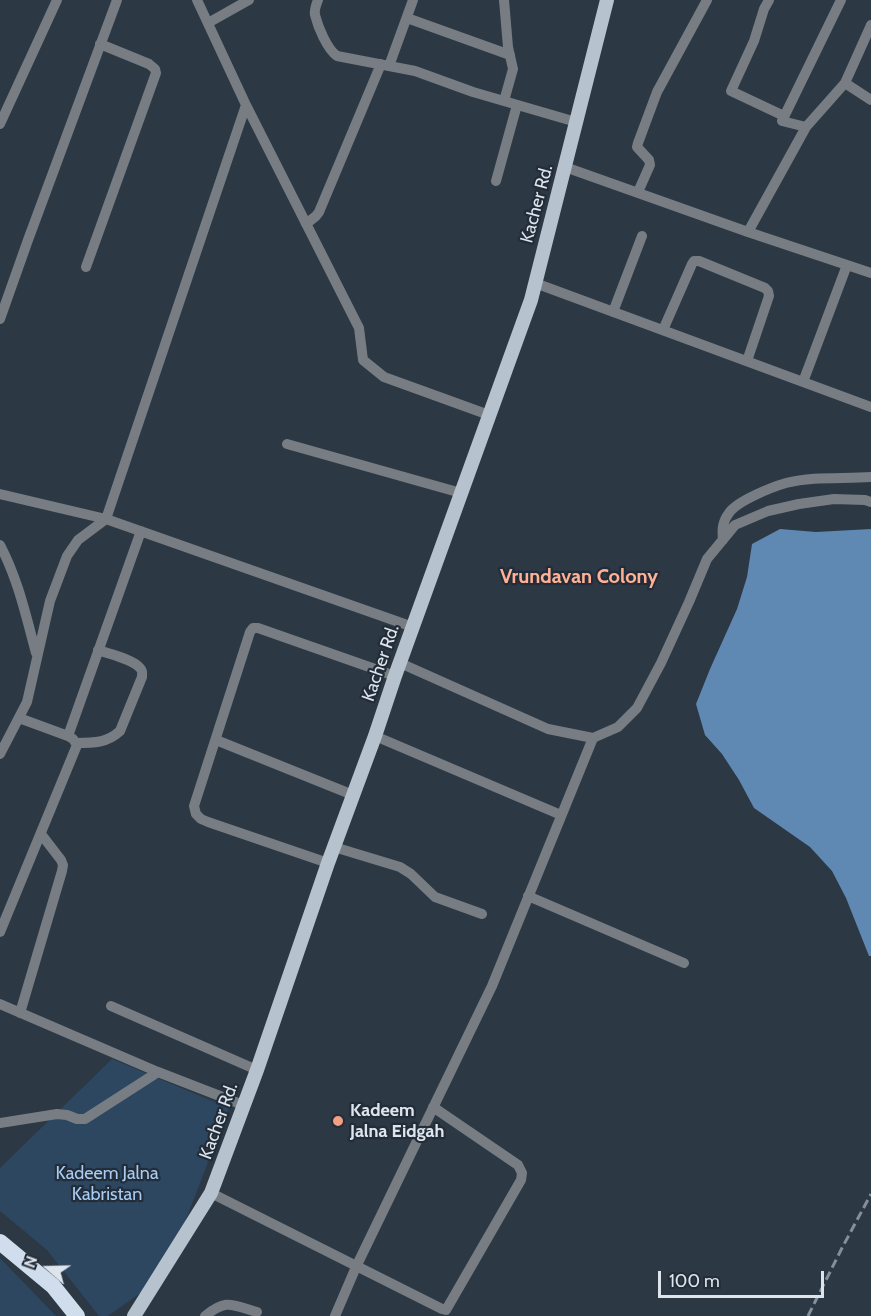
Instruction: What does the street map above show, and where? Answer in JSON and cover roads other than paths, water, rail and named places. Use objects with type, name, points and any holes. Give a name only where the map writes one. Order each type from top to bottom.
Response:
[{"type":"highway","points":[[0,1242],[53,1286],[77,1316]]},
{"type":"main road","name":"Kacher Rd.","points":[[134,1316],[211,1194],[257,1070],[328,863],[531,300],[607,0]]},
{"type":"street","points":[[0,124],[3,109],[57,0]]},
{"type":"street","points":[[0,320],[117,0]]},
{"type":"street","points":[[197,0],[246,105],[358,328],[363,360],[384,377],[489,415]]},
{"type":"street","points":[[208,23],[249,0]]},
{"type":"street","points":[[318,0],[315,16],[332,53],[343,58],[415,71],[472,92],[576,122]]},
{"type":"street","points":[[306,224],[318,213],[407,18],[413,0]]},
{"type":"street","points":[[504,0],[508,47],[513,64],[504,101]]},
{"type":"street","points":[[639,192],[650,165],[649,160],[637,147],[638,142],[657,92],[707,0]]},
{"type":"street","points":[[769,0],[754,41],[731,91],[784,116]]},
{"type":"street","points":[[806,126],[782,121],[841,0]]},
{"type":"street","points":[[407,18],[510,55]]},
{"type":"street","points":[[748,232],[806,126],[845,83],[871,25]]},
{"type":"street","points":[[86,267],[156,73],[155,69],[148,64],[100,44]]},
{"type":"street","points":[[845,83],[871,100]]},
{"type":"street","points":[[0,754],[27,702],[50,601],[67,556],[78,540],[106,519],[246,105]]},
{"type":"street","points":[[496,181],[517,105]]},
{"type":"street","points":[[565,166],[748,232],[871,273]]},
{"type":"street","points":[[612,312],[642,236]]},
{"type":"street","points":[[663,330],[692,264],[697,260],[768,291],[769,296],[747,361]]},
{"type":"street","points":[[803,382],[847,265]]},
{"type":"street","points":[[535,283],[871,407]]},
{"type":"street","points":[[287,444],[461,493]]},
{"type":"street","points":[[723,540],[722,528],[729,512],[751,496],[786,483],[827,478],[871,477]]},
{"type":"street","points":[[0,494],[106,519],[413,627]]},
{"type":"street","points":[[328,863],[207,822],[196,814],[195,806],[253,628],[398,669],[548,729],[592,738],[618,727],[637,708],[666,653],[707,559],[735,525],[768,510],[799,504],[834,499],[871,502]]},
{"type":"street","points":[[0,932],[76,750],[72,740],[98,650],[141,531]]},
{"type":"street","points":[[0,545],[21,598],[37,656]]},
{"type":"street","points":[[19,718],[72,740],[93,743],[104,742],[120,731],[142,677],[142,671],[133,662],[98,650]]},
{"type":"street","points":[[375,736],[561,815]]},
{"type":"street","points":[[335,1316],[356,1267],[492,986],[592,738]]},
{"type":"street","points":[[216,740],[353,795]]},
{"type":"street","points":[[20,1013],[62,871],[61,860],[41,834]]},
{"type":"street","points":[[334,847],[400,867],[411,874],[435,897],[482,915]]},
{"type":"street","points":[[528,896],[684,963]]},
{"type":"street","points":[[0,1004],[158,1072],[243,1105]]},
{"type":"street","points":[[111,1005],[257,1070]]},
{"type":"street","points":[[0,1123],[57,1114],[85,1119],[158,1072]]},
{"type":"street","points":[[211,1194],[446,1310],[522,1173],[518,1165],[433,1107]]},
{"type":"street","points":[[205,1316],[219,1305],[225,1304],[257,1312]]},
{"type":"railway","points":[[808,1316],[871,1194]]},
{"type":"place","name":"Kadeem Jalna Eidgah","points":[[338,1121]]},
{"type":"district","name":"Vrundavan Colony","points":[[579,577]]},
{"type":"park label","name":"Kadeem Jalna Kabristan","points":[[107,1184]]}]
